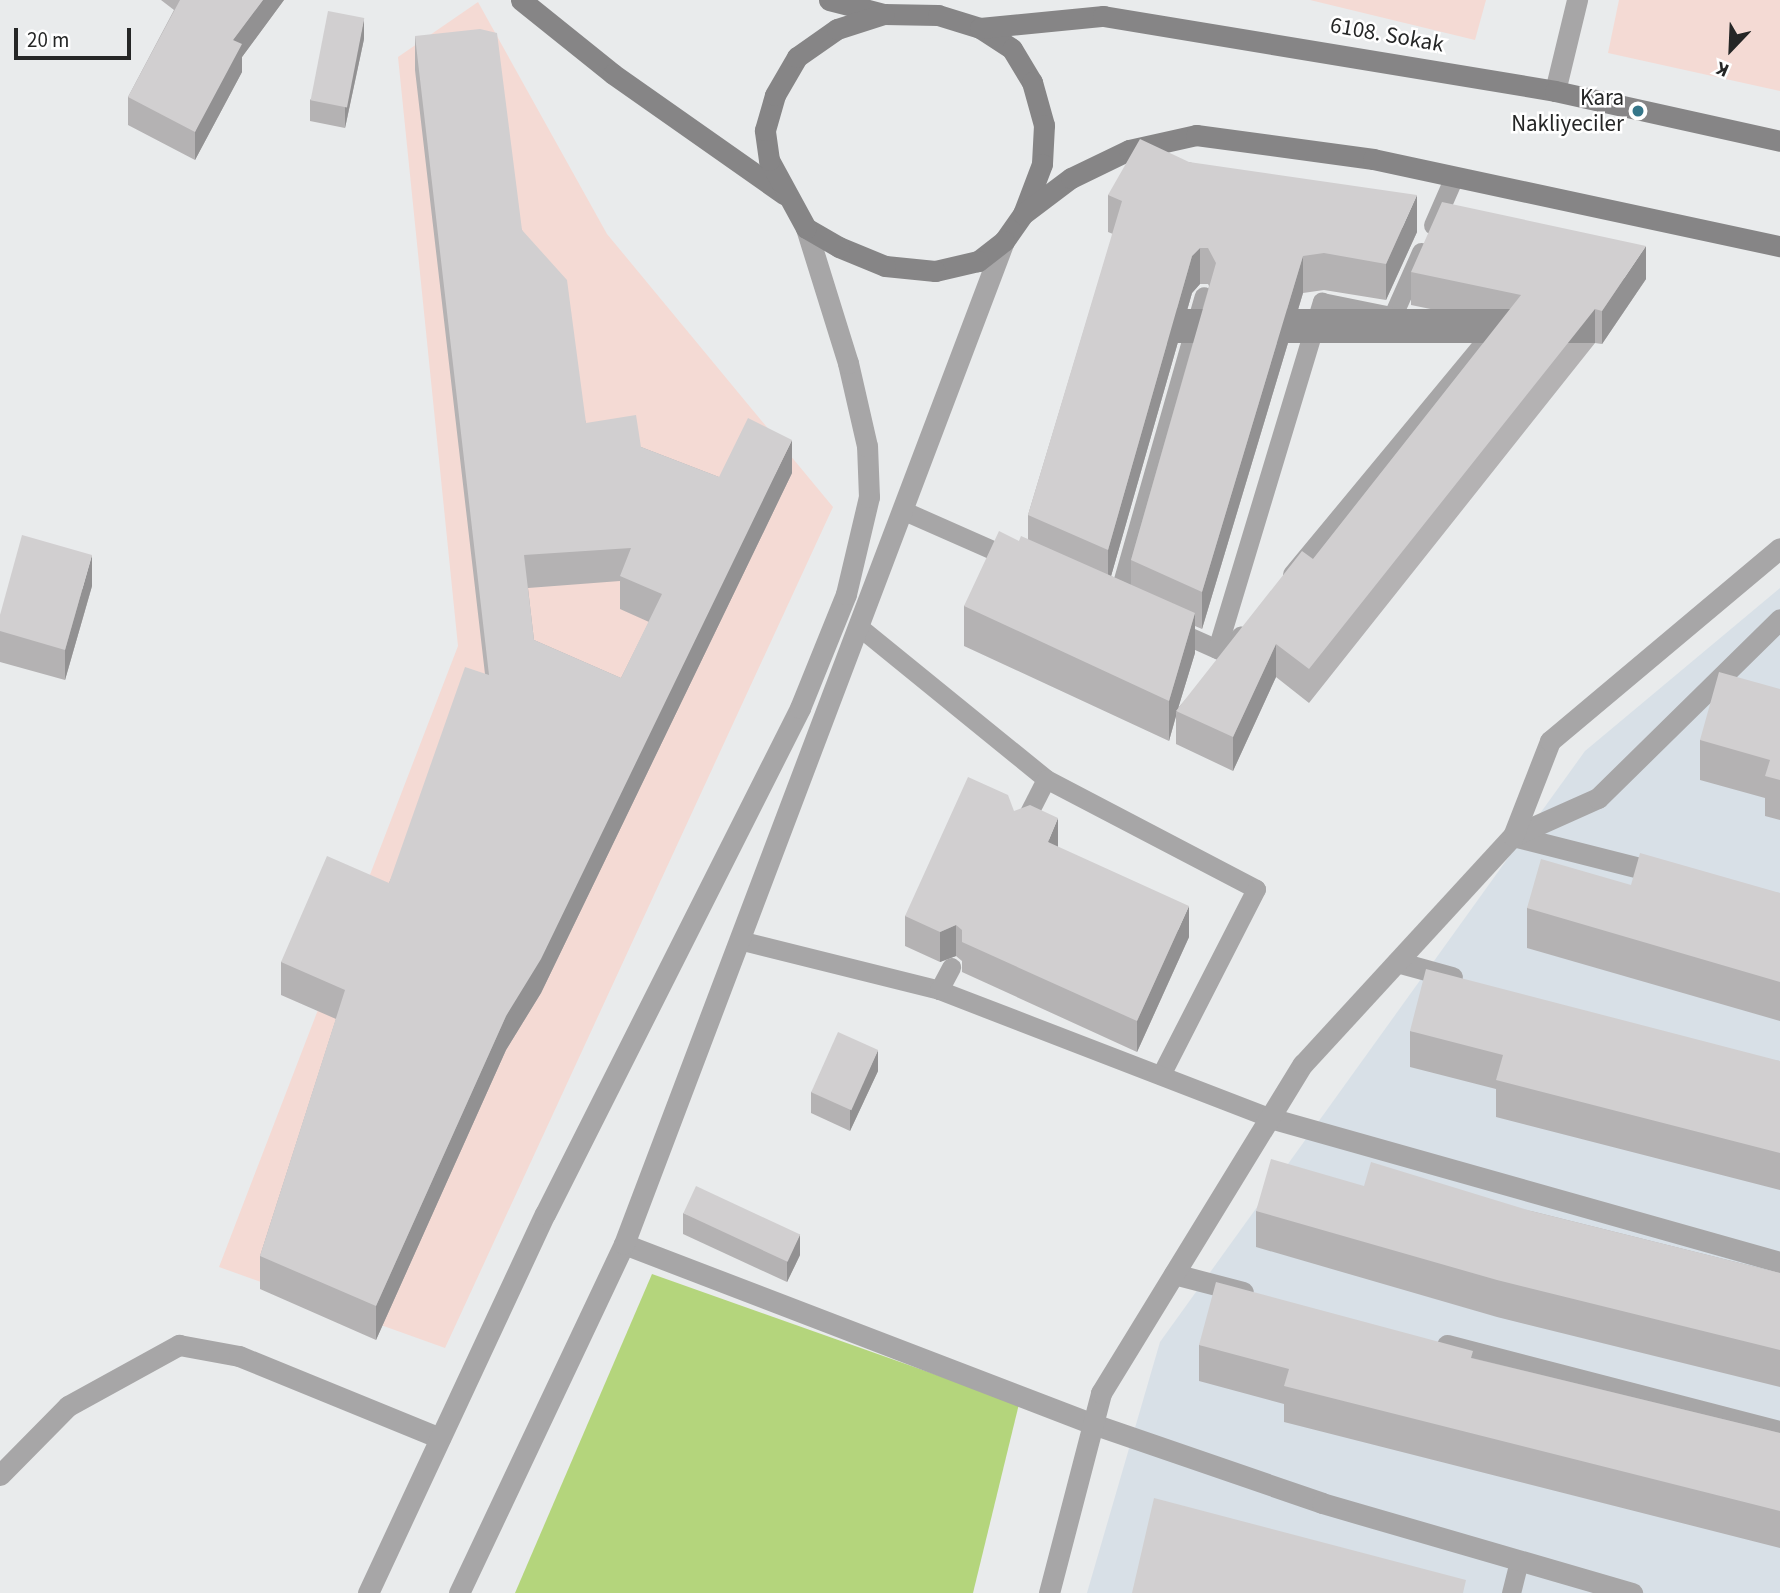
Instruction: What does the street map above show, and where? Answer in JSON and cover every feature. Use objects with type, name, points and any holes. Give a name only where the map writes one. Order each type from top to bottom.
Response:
[{"type":"main road","points":[[521,0],[613,74],[784,194]]},
{"type":"main road","points":[[829,0],[884,14]]},
{"type":"main road","points":[[924,7],[980,28],[1012,49],[1032,82],[1044,125],[1042,163],[1023,214],[1004,241],[978,261],[935,271],[885,266],[806,228],[784,194],[769,160],[765,130],[775,95],[797,57],[837,29],[884,14],[924,7]]},
{"type":"main road","name":"6108. Sokak","points":[[980,28],[1103,16],[1245,36],[1555,91],[1780,141]]},
{"type":"main road","points":[[1023,214],[1072,178],[1129,150],[1196,135],[1373,159],[1780,246]]},
{"type":"street","points":[[1555,91],[1577,0]]},
{"type":"street","points":[[368,1593],[545,1214],[800,708],[846,594],[869,497],[867,446],[848,363],[806,228]]},
{"type":"street","points":[[459,1593],[624,1244],[1004,241]]},
{"type":"street","points":[[1049,1593],[1101,1393],[1303,1064],[1513,836],[1550,741],[1780,548]]},
{"type":"street","points":[[1513,836],[1598,799],[1780,619]]},
{"type":"street","points":[[1709,689],[1733,695]]},
{"type":"street","points":[[1513,836],[1686,880]]},
{"type":"street","points":[[1397,962],[1476,985]]},
{"type":"street","points":[[1270,1118],[1780,1262]]},
{"type":"street","points":[[624,1244],[1093,1424],[1322,1503],[1632,1593]]},
{"type":"street","points":[[1174,1274],[1268,1298]]},
{"type":"street","points":[[1430,1340],[1780,1431]]},
{"type":"street","points":[[0,1475],[68,1406],[179,1345],[239,1356],[440,1438]]},
{"type":"lane","points":[[1393,315],[1454,177]]},
{"type":"lane","points":[[1204,296],[1109,601],[1226,653],[1252,621]]},
{"type":"lane","points":[[1217,649],[1322,302],[1489,336],[1279,589]]},
{"type":"lane","points":[[902,510],[1028,565]]},
{"type":"lane","points":[[858,626],[1046,779],[1256,889],[1161,1075]]},
{"type":"lane","points":[[1019,831],[1046,779]]},
{"type":"lane","points":[[739,940],[939,990],[1270,1118]]},
{"type":"lane","points":[[939,990],[951,967]]},
{"type":"lane","points":[[1511,1593],[1519,1560]]},
{"type":"shaded area","points":[[1310,0],[1486,0],[1475,40]]},
{"type":"shaded area","points":[[1619,0],[1780,0],[1780,91],[1608,53]]},
{"type":"shaded area","points":[[478,2],[607,234],[833,507],[445,1348],[219,1267],[458,646],[398,57]]},
{"type":"shaded area","points":[[1780,588],[1780,1593],[1087,1593],[1160,1342],[1585,751]]},
{"type":"green space","points":[[652,1274],[1019,1404],[973,1593],[515,1593]]},
{"type":"building","points":[[180,0],[263,0],[233,40],[242,44],[195,132],[128,97]]},
{"type":"building","points":[[328,11],[364,18],[347,107],[311,100]]},
{"type":"building","points":[[480,29],[497,33],[522,230],[567,280],[586,423],[636,415],[641,447],[719,477],[748,418],[792,440],[541,959],[506,1016],[376,1306],[260,1256],[345,990],[281,962],[327,856],[389,883],[465,667],[489,675],[415,36]],"holes":[[[631,548],[620,576],[662,594],[621,678],[534,640],[524,555]]]},
{"type":"building","points":[[1140,139],[1189,162],[1417,195],[1386,264],[1324,253],[1303,256],[1202,592],[1131,560],[1216,263],[1208,248],[1200,248],[1192,256],[1108,550],[1028,515],[1122,201],[1108,195]]},
{"type":"building","points":[[1442,202],[1646,246],[1602,311],[1595,309],[1309,669],[1276,644],[1233,737],[1176,711],[1302,551],[1313,559],[1521,295],[1411,272]]},
{"type":"building","points":[[999,531],[1019,541],[1021,536],[1195,613],[1169,701],[964,606]]},
{"type":"building","points":[[22,535],[92,555],[65,650],[0,631],[0,615]]},
{"type":"building","points":[[1719,672],[1780,689],[1780,780],[1765,776],[1770,760],[1700,740]]},
{"type":"building","points":[[968,777],[1008,795],[1014,811],[1030,805],[1058,818],[1048,842],[1189,906],[1137,1021],[962,942],[962,930],[956,925],[940,932],[905,916]]},
{"type":"building","points":[[1640,853],[1780,893],[1780,982],[1527,908],[1541,859],[1631,885]]},
{"type":"building","points":[[1426,969],[1780,1061],[1780,1153],[1496,1080],[1503,1055],[1410,1031]]},
{"type":"building","points":[[838,1032],[878,1050],[851,1110],[811,1092]]},
{"type":"building","points":[[1271,1159],[1364,1186],[1371,1162],[1531,1211],[1780,1273],[1780,1350],[1497,1280],[1256,1211]]},
{"type":"building","points":[[696,1186],[800,1235],[788,1262],[683,1213]]},
{"type":"building","points":[[1216,1282],[1473,1351],[1471,1358],[1780,1433],[1780,1511],[1284,1386],[1289,1369],[1199,1345]]},
{"type":"building","points":[[1154,1498],[1466,1580],[1463,1593],[1132,1593]]},
{"type":"place","name":"Kara Nakliyeciler","points":[[1638,111]]}]
